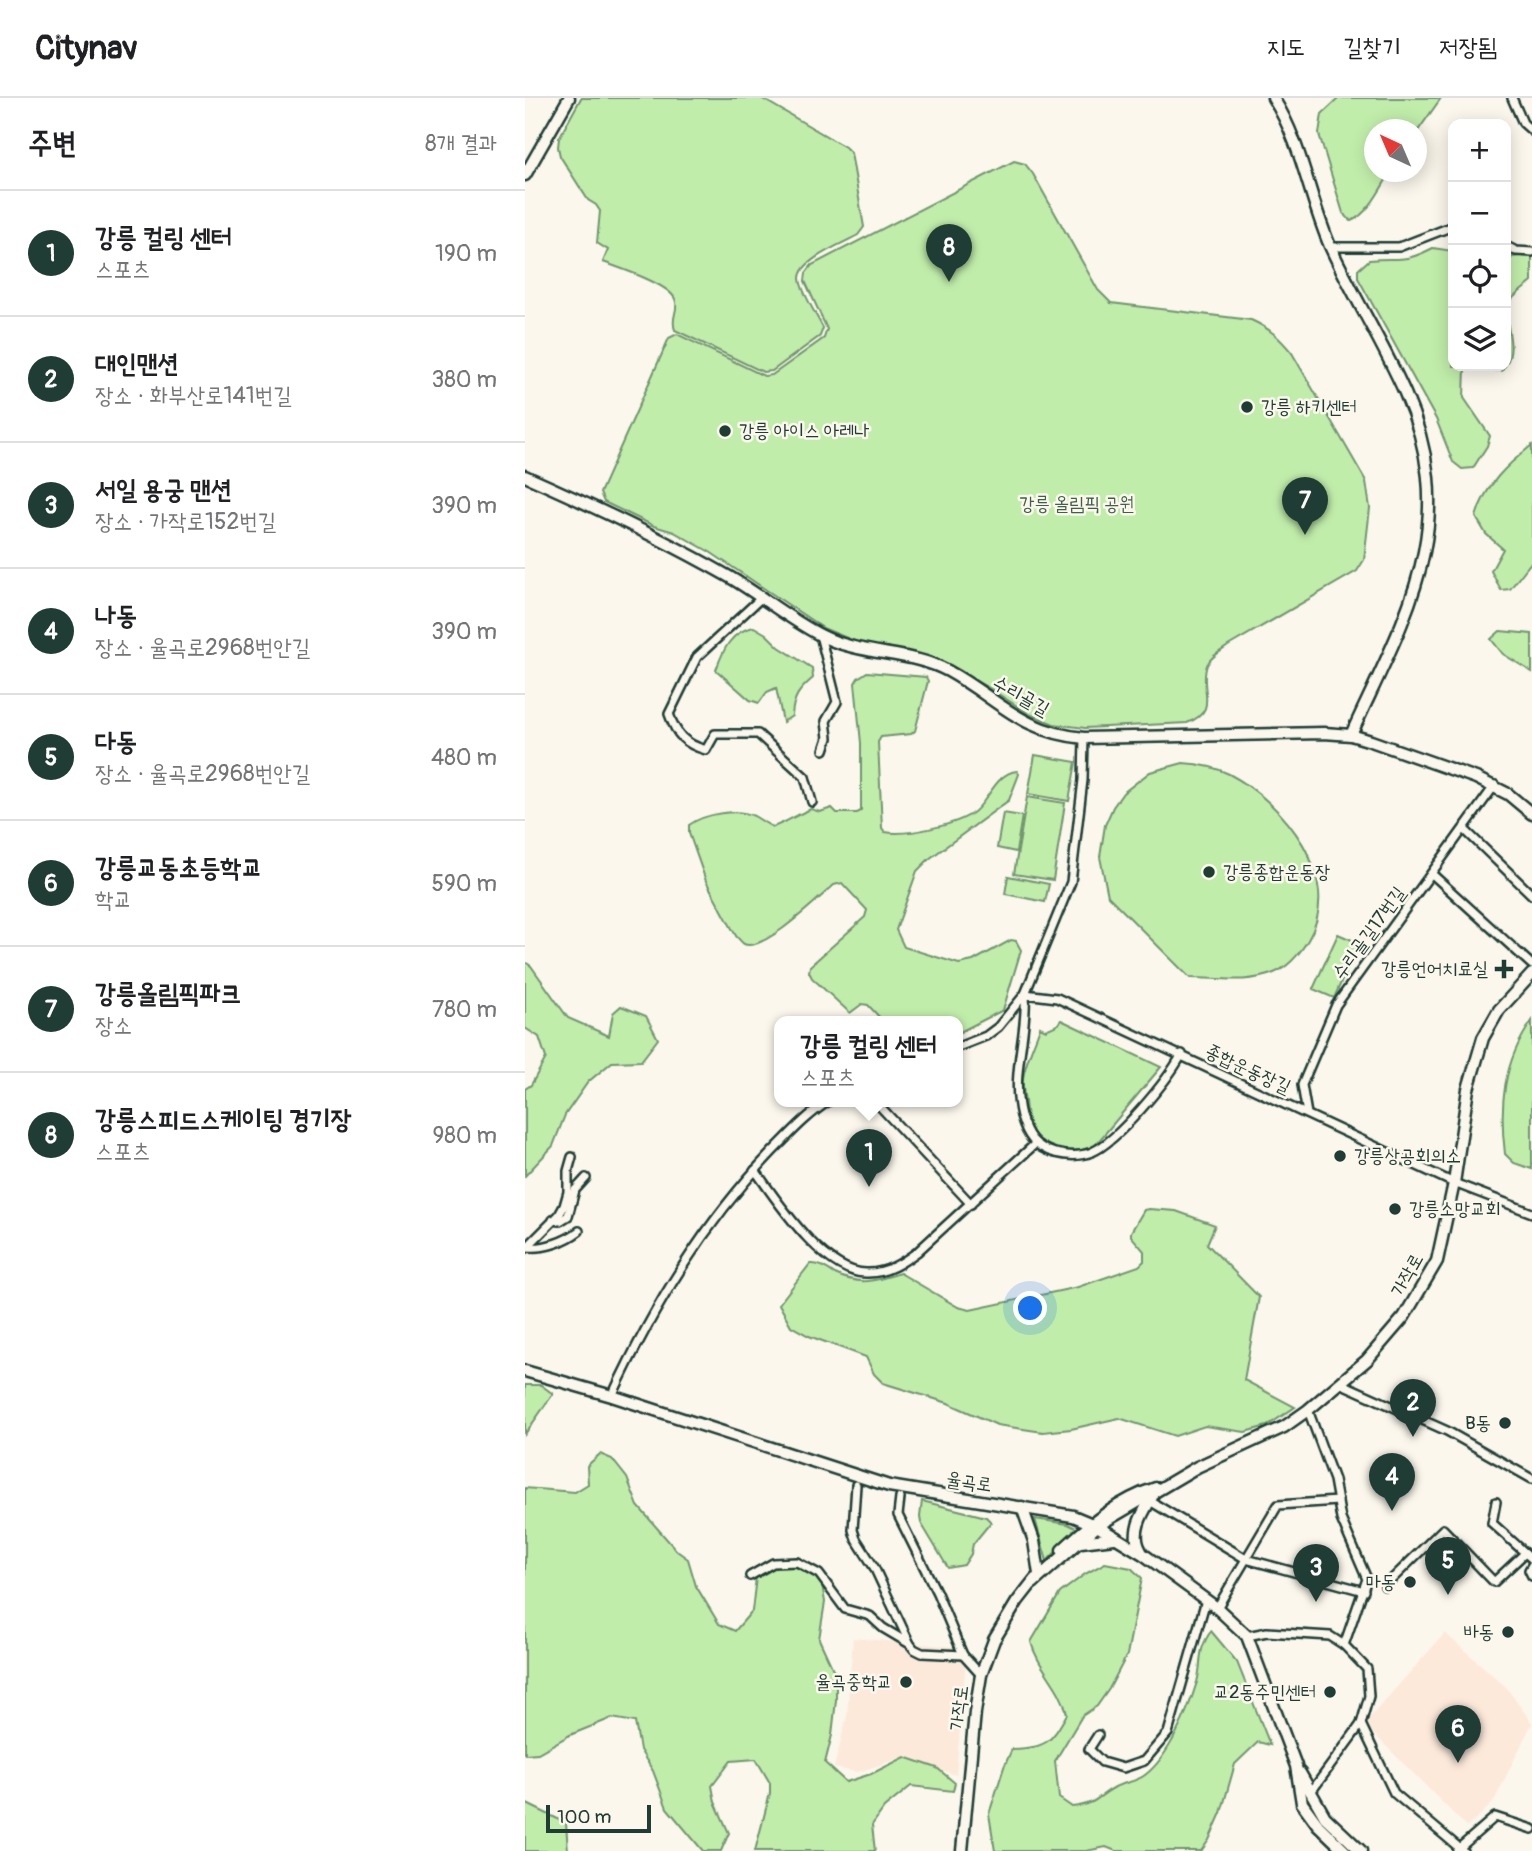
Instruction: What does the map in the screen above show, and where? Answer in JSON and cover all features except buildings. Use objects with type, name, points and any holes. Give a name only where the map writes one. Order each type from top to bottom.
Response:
[{"type":"street","points":[[525,175],[569,98]]},
{"type":"street","points":[[1273,98],[1282,103],[1313,201],[1331,247],[1406,395],[1422,441],[1427,466],[1430,495],[1423,561],[1412,601],[1351,735]]},
{"type":"street","points":[[1513,98],[1523,123],[1532,131]]},
{"type":"street","points":[[1331,247],[1399,247],[1448,228]]},
{"type":"street","points":[[1511,248],[1532,253]]},
{"type":"street","name":"수리골길","points":[[525,476],[594,507],[728,576],[820,635],[856,649],[933,664],[1020,720],[1054,734],[1084,738],[1285,733],[1351,735],[1495,785],[1532,814]]},
{"type":"street","points":[[761,598],[697,657],[669,714],[675,732],[694,747],[706,750],[715,734],[758,734],[805,776],[812,802]]},
{"type":"street","points":[[820,635],[837,702],[826,721],[828,738],[824,750]]},
{"type":"street","points":[[963,1045],[986,1036],[998,1027],[1025,994],[1072,879],[1083,780],[1084,738]]},
{"type":"street","name":"수리골길17번길","points":[[1307,1114],[1302,1085],[1336,1004],[1495,785]]},
{"type":"street","points":[[1464,829],[1532,895]]},
{"type":"street","points":[[1432,874],[1532,965]]},
{"type":"street","name":"가작로","points":[[1036,1579],[1080,1542],[1094,1525],[1197,1466],[1284,1427],[1308,1410],[1367,1360],[1403,1317],[1437,1261],[1454,1183],[1468,1089],[1483,1038],[1499,1010],[1532,974]]},
{"type":"street","points":[[1025,994],[1018,1098],[1024,1126],[1035,1144],[1052,1152],[1074,1156],[1095,1150],[1126,1125],[1175,1067],[1182,1054]]},
{"type":"street","name":"종합운동장길","points":[[1025,994],[1057,998],[1454,1183],[1532,1213]]},
{"type":"street","points":[[611,1399],[632,1354],[688,1255],[734,1193],[805,1118],[820,1107]]},
{"type":"street","points":[[881,1107],[971,1204]]},
{"type":"street","points":[[755,1170],[803,1234],[837,1263],[867,1274],[902,1263],[1035,1144]]},
{"type":"street","points":[[526,1248],[564,1206],[572,1157]]},
{"type":"street","points":[[553,1220],[560,1221],[568,1216],[575,1190],[586,1178]]},
{"type":"street","points":[[526,1248],[544,1247],[569,1238],[579,1231]]},
{"type":"street","name":"율곡로","points":[[525,1371],[866,1480],[906,1490],[1073,1516],[1094,1525],[1143,1555],[1206,1600],[1247,1636],[1296,1766],[1325,1817],[1351,1849]]},
{"type":"street","points":[[1341,1382],[1447,1431],[1532,1479]]},
{"type":"street","points":[[1308,1410],[1335,1480],[1341,1519],[1367,1579],[1344,1645]]},
{"type":"street","points":[[856,1485],[853,1530],[856,1539],[874,1567],[910,1644]]},
{"type":"street","points":[[1143,1555],[1136,1542],[1136,1535],[1141,1517],[1160,1488]]},
{"type":"street","name":"가작로","points":[[962,1851],[975,1712],[981,1675],[994,1640],[1017,1602],[1043,1568],[1135,1495],[1160,1488]]},
{"type":"street","points":[[1073,1516],[1104,1510],[1135,1495]]},
{"type":"street","points":[[900,1499],[898,1515],[937,1593],[963,1655],[981,1675]]},
{"type":"street","points":[[1150,1501],[1246,1559],[1364,1591]]},
{"type":"street","points":[[1217,1608],[1278,1505],[1338,1501]]},
{"type":"street","points":[[1496,1502],[1492,1523],[1532,1559]]},
{"type":"street","points":[[1022,1507],[1034,1541],[1036,1579]]},
{"type":"street","points":[[1384,1586],[1443,1529],[1493,1582],[1525,1553]]},
{"type":"street","points":[[1080,1542],[1116,1538]]},
{"type":"street","points":[[750,1576],[763,1567],[781,1562],[806,1565],[819,1574],[845,1609],[870,1616],[883,1628],[922,1653],[963,1655]]},
{"type":"street","points":[[1532,1565],[1529,1570],[1532,1576]]},
{"type":"street","points":[[1098,1735],[1089,1749],[1102,1762],[1123,1768],[1144,1761],[1168,1733],[1206,1600]]},
{"type":"street","points":[[1247,1636],[1267,1632],[1330,1636],[1344,1645],[1367,1669],[1369,1696],[1361,1724],[1311,1792]]},
{"type":"street","points":[[1361,1724],[1394,1793],[1460,1850],[1495,1817],[1532,1829]]},
{"type":"street","name":"율곡로","points":[[1296,1766],[1302,1803],[1318,1825],[1351,1849]]},
{"type":"shaded area","points":[[1445,1633],[1506,1687],[1532,1723],[1493,1803],[1467,1827],[1364,1724]]},
{"type":"shaded area","name":"율곡중학교","points":[[853,1638],[967,1648],[956,1775],[904,1757],[858,1772],[834,1768],[847,1716]]},
{"type":"green space","points":[[581,98],[761,98],[845,147],[851,153],[864,227],[858,235],[814,259],[802,272],[800,279],[803,290],[823,328],[820,336],[772,371],[763,372],[675,330],[676,303],[671,293],[643,277],[603,262],[608,250],[597,243],[600,211],[588,200],[560,156],[558,147],[559,138]]},
{"type":"green space","points":[[1339,98],[1441,98],[1426,119],[1364,119],[1364,182],[1385,182],[1369,206],[1351,221],[1343,213],[1319,134],[1322,114]]},
{"type":"green space","name":"강릉 올림픽 공원","points":[[1014,161],[1025,164],[1033,174],[1098,290],[1111,303],[1251,320],[1278,338],[1292,353],[1366,481],[1370,508],[1364,560],[1357,571],[1213,657],[1208,662],[1205,674],[1206,705],[1197,718],[1187,723],[1085,728],[1054,724],[1029,714],[989,688],[935,659],[859,643],[823,628],[710,552],[674,532],[654,526],[604,502],[600,493],[669,338],[677,334],[764,376],[772,375],[824,338],[827,329],[805,281],[806,273],[812,265]]},
{"type":"green space","points":[[1433,248],[1448,250],[1448,371],[1465,371],[1464,398],[1490,436],[1473,468],[1462,469],[1453,462],[1436,419],[1358,278],[1358,270],[1369,260],[1407,258]]},
{"type":"green space","points":[[1532,254],[1532,282],[1511,301],[1511,258]]},
{"type":"green space","points":[[1532,445],[1532,561],[1510,589],[1501,590],[1491,571],[1503,549],[1486,534],[1476,517],[1485,495],[1498,476]]},
{"type":"green space","points":[[754,627],[812,668],[813,678],[798,694],[792,716],[783,722],[776,688],[767,692],[759,703],[750,700],[716,670],[729,642],[739,633]]},
{"type":"green space","points":[[1500,631],[1532,634],[1532,672],[1503,654],[1491,639]]},
{"type":"green space","points":[[867,672],[926,677],[928,681],[915,731],[911,734],[881,737],[878,742],[882,828],[885,832],[918,831],[966,817],[979,807],[1004,777],[1017,771],[1019,774],[1009,800],[929,859],[917,871],[896,930],[904,947],[959,964],[973,961],[1011,940],[1016,941],[1021,950],[1003,1010],[963,1030],[963,1016],[878,1016],[868,1005],[862,1004],[850,1013],[812,978],[810,966],[865,917],[867,910],[842,883],[834,885],[764,940],[753,945],[743,943],[736,936],[706,881],[689,833],[689,825],[695,821],[721,813],[747,814],[773,827],[811,809],[820,812],[832,808],[837,813],[861,811],[861,743],[855,683]]},
{"type":"green space","points":[[1035,755],[1076,762],[1069,801],[1028,794]]},
{"type":"green space","name":"강릉종합운동장","points":[[1183,763],[1218,769],[1229,774],[1270,803],[1303,845],[1314,868],[1319,892],[1317,916],[1308,940],[1289,963],[1274,973],[1243,979],[1190,978],[1108,896],[1100,857],[1105,825],[1113,807],[1123,793],[1150,772]]},
{"type":"green space","points":[[1027,797],[1065,803],[1053,880],[1014,874]]},
{"type":"green space","points":[[1003,813],[1022,816],[1016,852],[997,848]]},
{"type":"green space","points":[[1008,876],[1049,884],[1045,902],[1005,894]]},
{"type":"green space","points":[[1338,934],[1359,943],[1334,998],[1313,989]]},
{"type":"green space","points":[[525,962],[531,966],[568,1018],[609,1036],[613,1013],[621,1006],[646,1016],[658,1039],[641,1061],[612,1062],[588,1082],[565,1115],[553,1146],[525,1176],[525,1089],[531,1085],[546,1058],[539,1037],[525,1028]]},
{"type":"green space","points":[[1061,1020],[1161,1067],[1092,1149],[1053,1149],[1036,1138],[1027,1116],[1023,1082],[1028,1059],[1040,1027],[1046,1030]]},
{"type":"green space","points":[[1532,1021],[1532,1169],[1514,1163],[1505,1154],[1503,1101],[1509,1068],[1522,1036]]},
{"type":"green space","points":[[1144,1210],[1176,1211],[1215,1225],[1207,1244],[1259,1297],[1244,1380],[1295,1407],[1267,1426],[1245,1432],[1205,1426],[1175,1436],[1119,1418],[1071,1429],[1043,1432],[997,1425],[948,1403],[883,1383],[874,1374],[866,1357],[809,1336],[791,1326],[779,1304],[810,1264],[820,1265],[844,1278],[860,1281],[900,1273],[958,1307],[970,1310],[1078,1287],[1139,1266],[1144,1261],[1144,1251],[1131,1236],[1131,1232]]},
{"type":"green space","points":[[525,1385],[541,1385],[553,1394],[525,1434]]},
{"type":"green space","points":[[600,1454],[612,1459],[627,1478],[638,1506],[677,1551],[688,1559],[696,1586],[719,1624],[735,1631],[752,1611],[756,1577],[777,1560],[802,1561],[821,1578],[825,1602],[819,1639],[836,1676],[832,1735],[825,1763],[846,1782],[871,1774],[905,1757],[937,1768],[955,1783],[953,1791],[911,1786],[884,1808],[872,1825],[875,1851],[755,1851],[770,1793],[770,1783],[756,1759],[731,1761],[712,1786],[715,1802],[729,1833],[721,1851],[703,1851],[667,1808],[653,1771],[640,1750],[635,1722],[612,1718],[570,1735],[538,1753],[525,1754],[525,1488],[575,1492],[588,1484],[587,1466]]},
{"type":"green space","points":[[922,1501],[986,1517],[991,1522],[973,1544],[971,1554],[964,1565],[948,1568],[921,1523]]},
{"type":"green space","points":[[1035,1519],[1068,1524],[1078,1529],[1047,1561]]},
{"type":"green space","points":[[1105,1563],[1131,1568],[1142,1578],[1127,1655],[1109,1689],[1097,1706],[1082,1716],[1055,1761],[1059,1798],[1072,1807],[1087,1804],[1115,1787],[1142,1777],[1154,1767],[1170,1745],[1183,1719],[1197,1682],[1203,1645],[1211,1631],[1237,1662],[1270,1745],[1258,1742],[1235,1764],[1221,1813],[1201,1851],[1116,1851],[1106,1847],[1086,1851],[995,1851],[989,1814],[1012,1749],[1033,1747],[1046,1742],[1067,1714],[1060,1695],[1034,1652],[1031,1642],[1060,1593]]},
{"type":"green space","points":[[525,1803],[566,1823],[568,1851],[525,1851]]},
{"type":"place","name":"강릉스피드스케이팅 경기장","points":[[949,282]]},
{"type":"place","name":"강릉 하키센터","points":[[1247,407]]},
{"type":"place","name":"강릉 아이스 아레나","points":[[725,431]]},
{"type":"place","name":"강릉올림픽파크","points":[[1305,535]]},
{"type":"place","name":"강릉종합운동장","points":[[1209,872]]},
{"type":"place","name":"강릉언어치료실","points":[[1504,969]]},
{"type":"place","name":"강릉상공회의소","points":[[1340,1156]]},
{"type":"place","name":"강릉 컬링 센터","points":[[869,1187]]},
{"type":"place","name":"강릉소망교회","points":[[1395,1209]]},
{"type":"place","name":"B동","points":[[1505,1423]]},
{"type":"place","name":"대인맨션","points":[[1413,1437]]},
{"type":"place","name":"나동","points":[[1392,1511]]},
{"type":"place","name":"마동","points":[[1410,1582]]},
{"type":"place","name":"다동","points":[[1448,1595]]},
{"type":"place","name":"서일 용궁 맨션","points":[[1316,1602]]},
{"type":"place","name":"바동","points":[[1508,1632]]},
{"type":"place","name":"율곡중학교","points":[[906,1682]]},
{"type":"place","name":"교2동주민센터","points":[[1330,1692]]},
{"type":"place","name":"강릉교동초등학교","points":[[1458,1763]]}]
